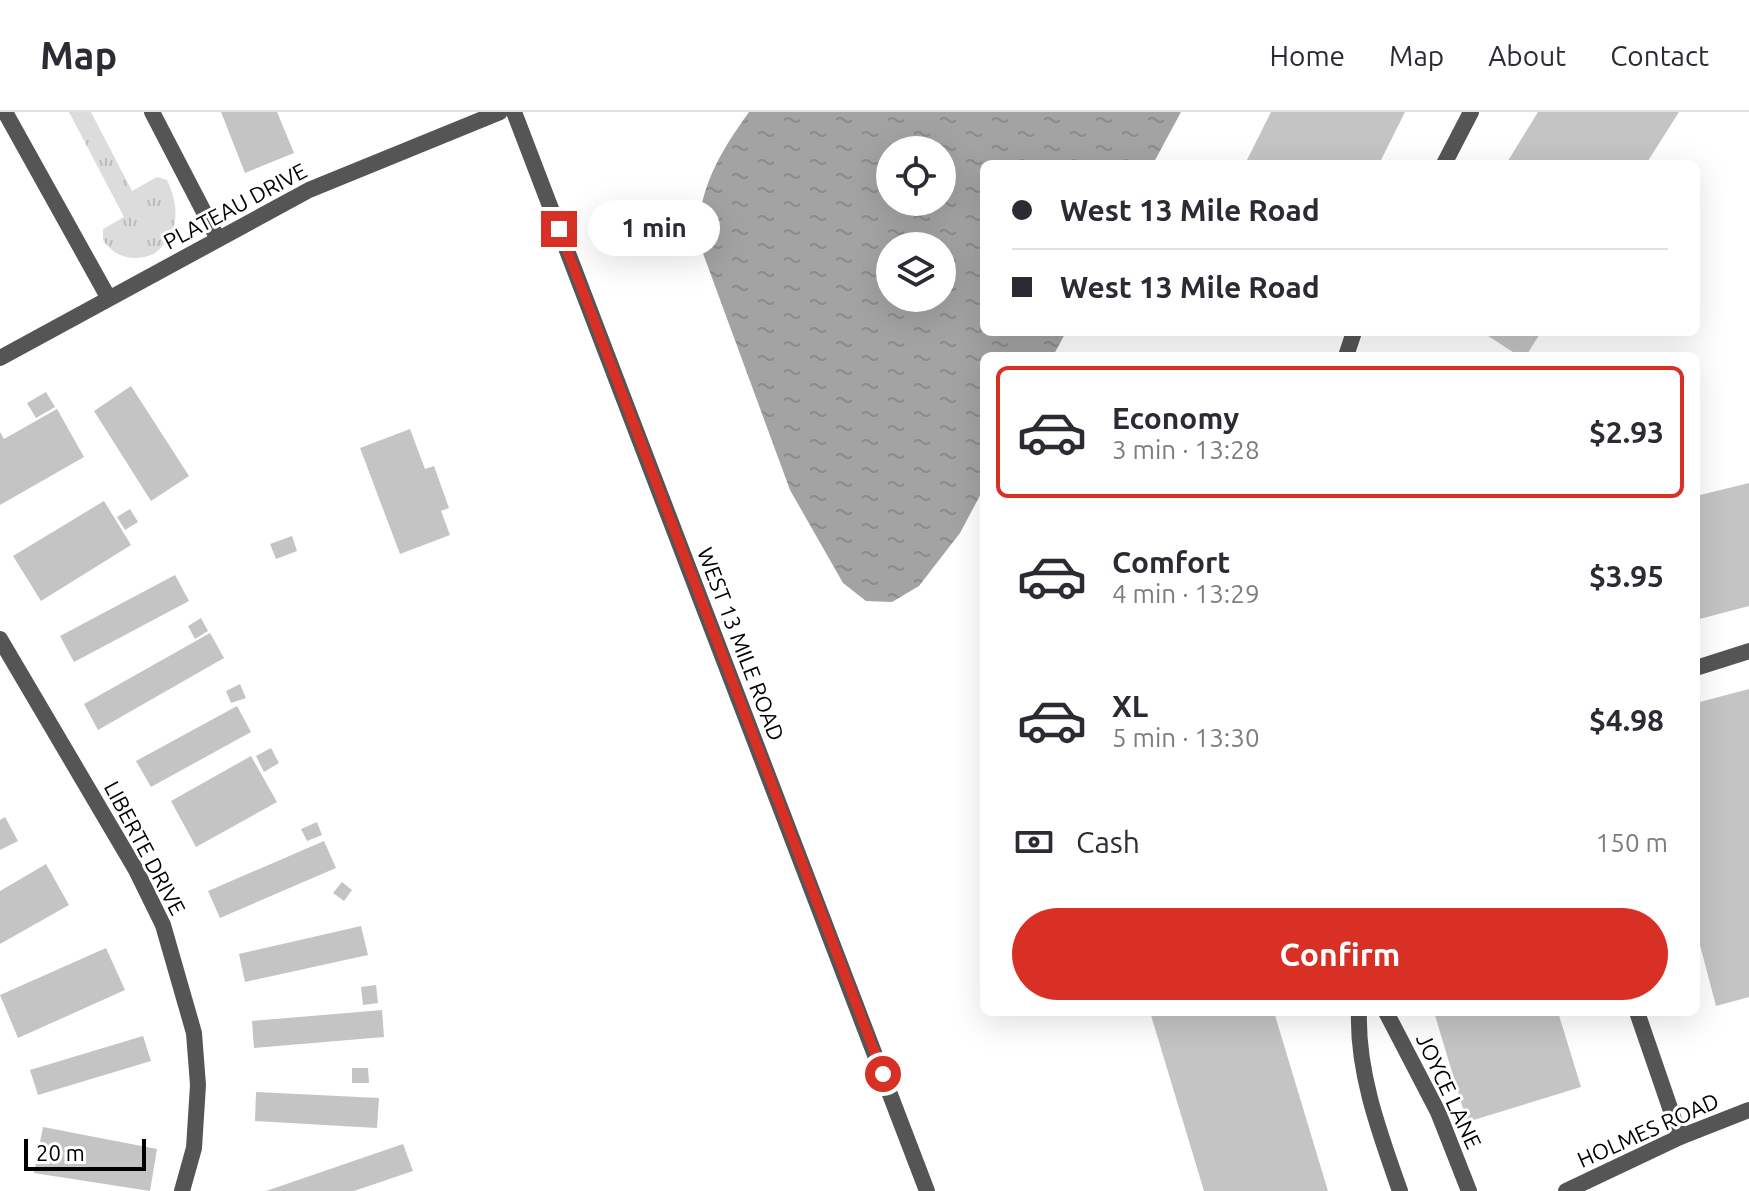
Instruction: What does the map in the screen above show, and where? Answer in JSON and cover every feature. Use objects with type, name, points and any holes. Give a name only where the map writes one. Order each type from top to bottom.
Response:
[{"type":"street","points":[[5,112],[108,297]]},
{"type":"street","points":[[152,112],[218,239]]},
{"type":"street","name":"PLATEAU DRIVE","points":[[0,358],[309,190],[500,112]]},
{"type":"street","name":"WEST 13 MILE ROAD","points":[[514,112],[927,1191]]},
{"type":"street","points":[[1446,160],[1471,112]]},
{"type":"street","name":"LIBERTE DRIVE","points":[[0,639],[136,870],[163,925],[194,1033],[198,1085],[194,1148],[182,1191]]},
{"type":"street","points":[[1700,667],[1749,651]]},
{"type":"street","points":[[1359,1016],[1360,1052],[1372,1106],[1400,1191]]},
{"type":"street","name":"JOYCE LANE","points":[[1388,1016],[1438,1112],[1469,1191]]},
{"type":"street","points":[[1638,1016],[1680,1137]]},
{"type":"street","name":"HOLMES ROAD","points":[[1566,1191],[1680,1137],[1749,1110]]},
{"type":"green space","points":[[69,112],[91,112],[132,191],[157,177],[167,180],[174,200],[175,220],[169,238],[154,254],[126,257],[113,251],[103,240],[103,229],[124,217]]},
{"type":"water","points":[[749,112],[1181,112],[1155,160],[980,160],[980,336],[1064,336],[1055,352],[980,352],[980,496],[960,533],[919,586],[892,602],[866,601],[843,583],[790,490],[697,237],[703,201],[713,170]]},
{"type":"building","points":[[221,112],[277,112],[294,153],[245,173]]},
{"type":"building","points":[[1271,112],[1405,112],[1381,160],[1247,160]]},
{"type":"building","points":[[1538,112],[1679,112],[1649,160],[1508,160]]},
{"type":"building","points":[[1488,336],[1538,336],[1528,352],[1513,352]]},
{"type":"building","points":[[131,386],[189,476],[151,501],[94,411]]},
{"type":"building","points":[[46,392],[55,407],[36,418],[27,403]]},
{"type":"building","points":[[57,409],[84,457],[0,505],[0,432],[4,439]]},
{"type":"building","points":[[410,429],[425,469],[434,466],[449,508],[441,511],[450,535],[400,554],[360,448]]},
{"type":"building","points":[[1749,483],[1749,606],[1700,619],[1700,495]]},
{"type":"building","points":[[104,501],[131,545],[41,601],[13,556]]},
{"type":"building","points":[[130,509],[138,522],[125,530],[117,517]]},
{"type":"building","points":[[292,536],[297,551],[276,559],[270,544]]},
{"type":"building","points":[[175,575],[189,601],[74,662],[60,636]]},
{"type":"building","points":[[201,618],[208,631],[195,639],[188,626]]},
{"type":"building","points":[[210,633],[224,658],[98,730],[84,704]]},
{"type":"building","points":[[240,684],[246,698],[231,703],[226,691]]},
{"type":"building","points":[[1749,689],[1749,997],[1716,1006],[1700,945],[1700,702]]},
{"type":"building","points":[[237,706],[251,732],[151,787],[136,761]]},
{"type":"building","points":[[271,748],[279,763],[264,772],[256,756]]},
{"type":"building","points":[[251,756],[277,802],[196,847],[171,801]]},
{"type":"building","points":[[5,817],[18,841],[0,850],[0,820]]},
{"type":"building","points":[[317,822],[322,835],[307,841],[301,829]]},
{"type":"building","points":[[324,841],[336,868],[220,918],[208,891]]},
{"type":"building","points":[[46,864],[69,905],[0,944],[0,891]]},
{"type":"building","points":[[342,882],[352,890],[344,901],[333,893]]},
{"type":"building","points":[[361,926],[368,955],[245,982],[239,954]]},
{"type":"building","points":[[106,948],[125,990],[18,1038],[0,995]]},
{"type":"building","points":[[376,985],[378,1003],[363,1005],[361,987]]},
{"type":"building","points":[[382,1010],[384,1037],[254,1048],[252,1021]]},
{"type":"building","points":[[1151,1016],[1275,1016],[1328,1191],[1204,1191]]},
{"type":"building","points":[[1435,1016],[1559,1016],[1581,1087],[1467,1122]]},
{"type":"building","points":[[143,1036],[151,1061],[38,1095],[30,1070]]},
{"type":"building","points":[[352,1068],[368,1068],[369,1083],[352,1083]]},
{"type":"building","points":[[256,1092],[379,1098],[377,1128],[255,1121]]},
{"type":"building","points":[[43,1127],[157,1149],[150,1191],[34,1173]]},
{"type":"building","points":[[403,1144],[413,1171],[354,1191],[266,1191]]},
{"type":"route","points":[[559,229],[883,1074]]}]
